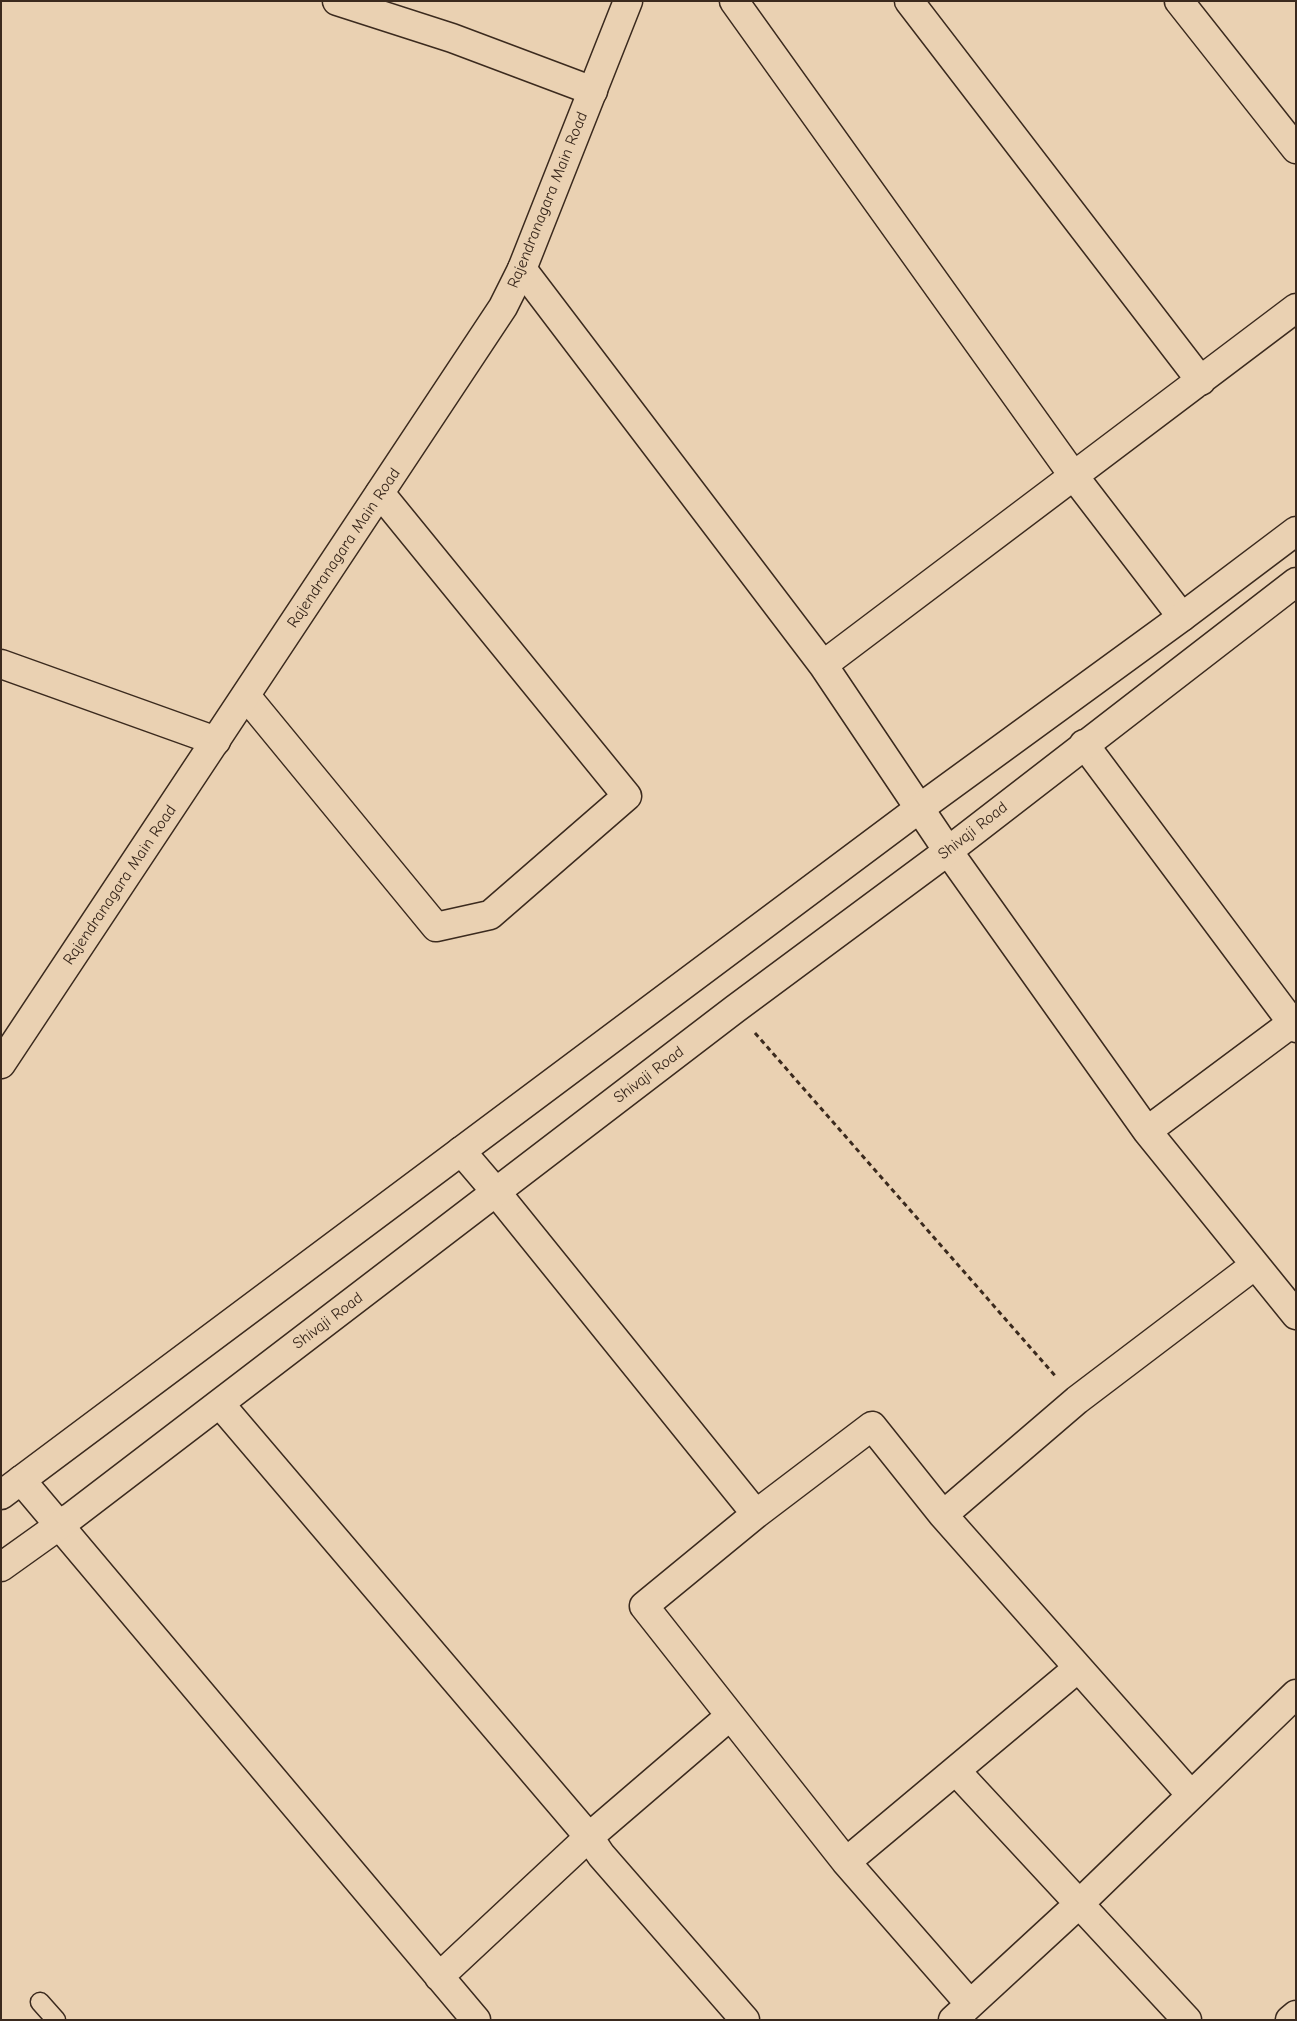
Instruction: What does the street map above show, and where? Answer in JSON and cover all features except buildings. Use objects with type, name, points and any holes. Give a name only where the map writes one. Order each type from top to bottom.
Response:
[{"type":"street","points":[[337,1],[452,38],[593,91]]},
{"type":"street","name":"Rajendranagara Main Road","points":[[1,1064],[503,307],[522,269],[628,1]]},
{"type":"street","points":[[734,1],[1073,475],[1182,618]]},
{"type":"street","points":[[909,1],[1201,381]]},
{"type":"street","points":[[1179,1],[1296,149]]},
{"type":"street","points":[[522,269],[823,665],[948,851],[1147,1131],[1296,1315]]},
{"type":"street","points":[[823,665],[1296,308]]},
{"type":"street","points":[[246,696],[436,926],[490,915],[627,796],[380,493]]},
{"type":"street","points":[[476,2020],[59,1526],[11,1487],[920,808],[1182,618],[1296,531]]},
{"type":"street","name":"Shivaji Road","points":[[1,1567],[59,1526],[735,1010],[948,851],[1296,582]]},
{"type":"street","points":[[1,664],[216,741]]},
{"type":"street","points":[[1084,744],[1295,1024],[1147,1131]]},
{"type":"street","points":[[461,1151],[756,1514]]},
{"type":"street","points":[[943,1515],[1077,1400],[1255,1265]]},
{"type":"street","points":[[220,1404],[589,1837],[601,1855],[744,2020]]},
{"type":"street","points":[[1191,1795],[943,1515],[872,1426],[756,1514],[644,1606],[962,2012],[1080,1904],[1296,1694]]},
{"type":"street","points":[[846,1862],[1078,1668]]},
{"type":"street","points":[[439,1977],[589,1837],[730,1716]]},
{"type":"street","points":[[956,1771],[1187,2020]]},
{"type":"street","points":[[1290,2020],[1296,2014]]},
{"type":"lane","points":[[40,2002],[56,2020]]},
{"type":"path","points":[[735,1010],[1077,1400]]}]
